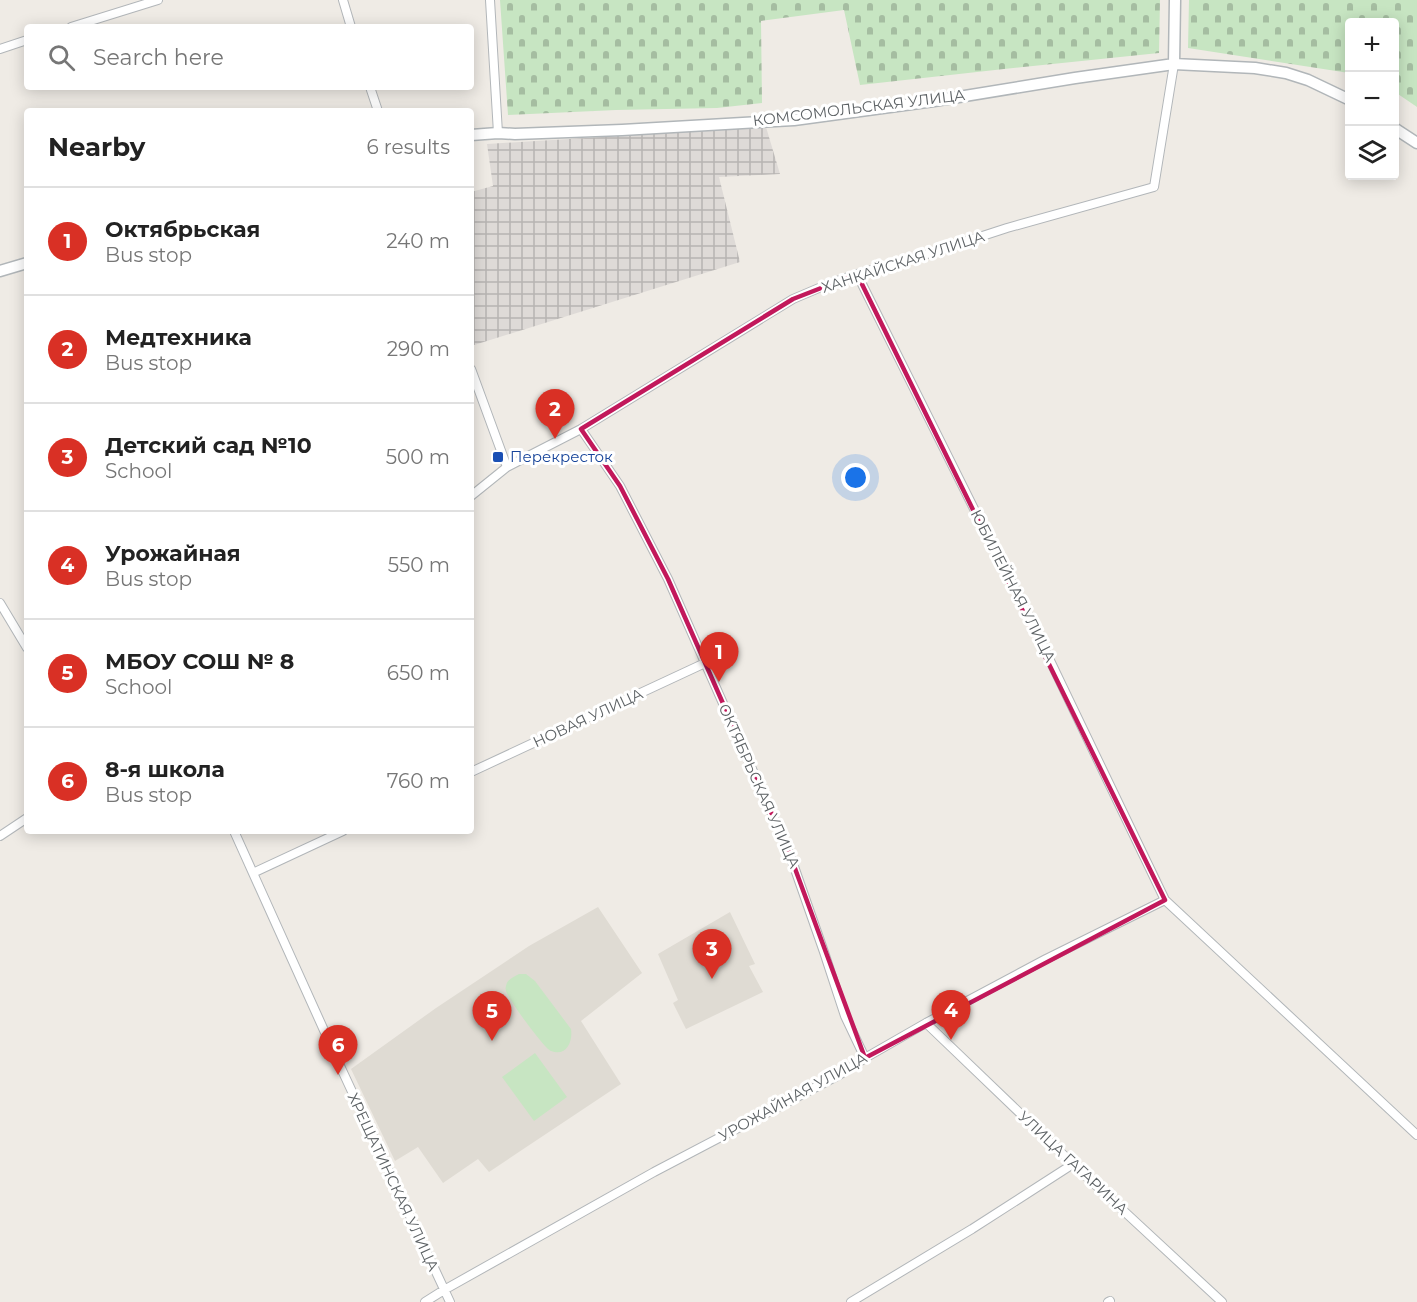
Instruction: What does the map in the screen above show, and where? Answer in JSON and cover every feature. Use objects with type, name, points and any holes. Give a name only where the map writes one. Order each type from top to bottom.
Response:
[{"type":"street","points":[[80,24],[158,0]]},
{"type":"street","points":[[342,0],[350,24]]},
{"type":"street","points":[[490,0],[498,133]]},
{"type":"street","points":[[1174,64],[1175,0]]},
{"type":"street","points":[[0,49],[24,41]]},
{"type":"street","name":"КОМСОМОЛЬСКАЯ УЛИЦА","points":[[474,135],[622,130],[794,120],[1174,64],[1244,67],[1286,73],[1308,80],[1345,98]]},
{"type":"street","name":"ХАНКАЙСКАЯ УЛИЦА","points":[[474,494],[507,467],[581,429],[793,299],[857,274],[1154,187],[1174,64]]},
{"type":"street","points":[[371,90],[377,108]]},
{"type":"street","points":[[1399,131],[1417,143]]},
{"type":"street","points":[[0,271],[24,264]]},
{"type":"street","name":"ЮБИЛЕЙНАЯ УЛИЦА","points":[[857,274],[1019,596],[1165,900]]},
{"type":"street","points":[[474,377],[507,467]]},
{"type":"street","name":"ОКТЯБРЬСКАЯ УЛИЦА","points":[[581,429],[614,478],[668,579],[790,855],[845,1016],[865,1058]]},
{"type":"street","points":[[0,603],[24,643]]},
{"type":"street","name":"НОВАЯ УЛИЦА","points":[[474,771],[705,663]]},
{"type":"street","points":[[0,836],[24,820]]},
{"type":"street","name":"ХРЕЩАТИНСКАЯ УЛИЦА","points":[[235,834],[450,1302]]},
{"type":"street","points":[[253,873],[337,834]]},
{"type":"street","points":[[1165,900],[1417,1135]]},
{"type":"street","name":"УРОЖАЙНАЯ УЛИЦА","points":[[425,1302],[654,1172],[839,1075],[926,1023],[1046,959],[1165,900]]},
{"type":"street","name":"УЛИЦА ГАГАРИНА","points":[[926,1023],[1222,1302]]},
{"type":"street","points":[[851,1302],[972,1229],[1073,1164]]},
{"type":"highlighted area","points":[[857,274],[1165,900],[865,1058],[790,855],[668,579],[620,486],[581,429],[793,299]]},
{"type":"shaded area","points":[[766,127],[780,174],[719,177],[740,262],[474,345],[474,191],[493,186],[487,144]]},
{"type":"shaded area","points":[[598,907],[642,973],[581,1021],[621,1084],[489,1172],[478,1159],[443,1183],[418,1147],[395,1161],[351,1069],[436,1008],[529,946]]},
{"type":"shaded area","points":[[730,912],[755,964],[749,966],[763,992],[686,1029],[673,1003],[678,1000],[658,954]]},
{"type":"green space","points":[[500,0],[1160,0],[1159,53],[860,85],[844,10],[761,21],[762,103],[717,108],[508,115]]},
{"type":"green space","points":[[1189,0],[1417,0],[1417,107],[1399,95],[1399,18],[1345,18],[1345,72],[1188,48]]},
{"type":"green space","points":[[519,974],[526,974],[535,981],[571,1029],[570,1043],[561,1052],[547,1048],[511,1000],[506,987],[511,978]]},
{"type":"green space","points":[[535,1053],[567,1097],[534,1121],[502,1077]]},
{"type":"place","name":"Медтехника","points":[[555,439]]},
{"type":"place","name":"Перекресток","points":[[498,457]]},
{"type":"place","name":"Октябрьская","points":[[719,682]]},
{"type":"place","name":"Детский сад №10","points":[[712,979]]},
{"type":"place","name":"Урожайная","points":[[951,1040]]},
{"type":"place","name":"МБОУ СОШ № 8","points":[[492,1041]]},
{"type":"place","name":"8-я школа","points":[[338,1075]]}]
